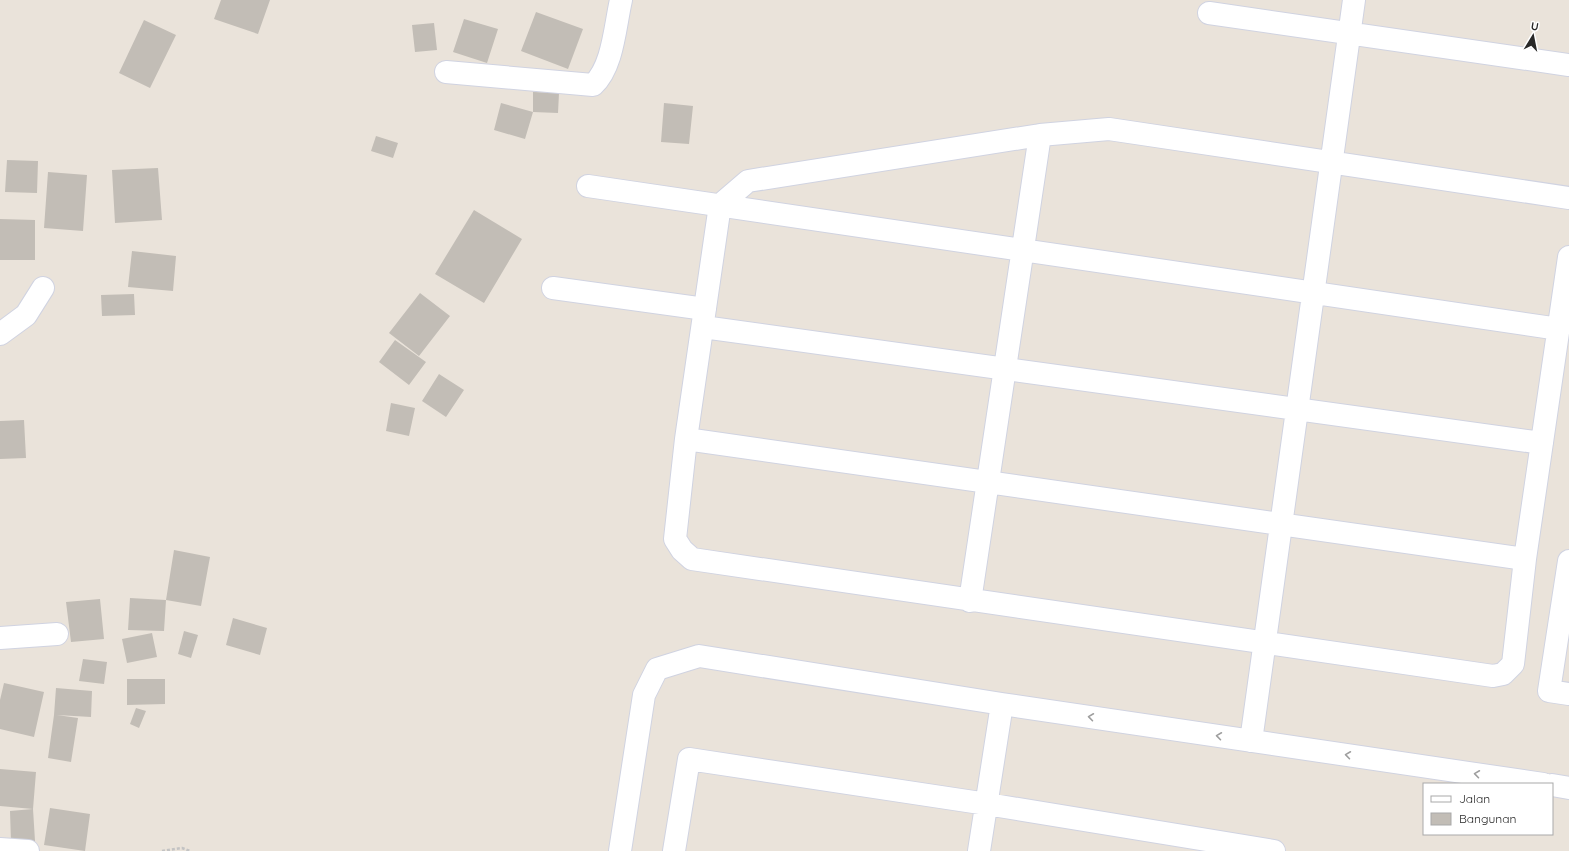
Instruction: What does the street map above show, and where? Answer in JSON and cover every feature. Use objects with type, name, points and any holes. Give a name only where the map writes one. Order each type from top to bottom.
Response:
[{"type":"street","points":[[446,72],[593,85],[600,79],[607,66],[621,0]]},
{"type":"street","points":[[1251,741],[1354,0]]},
{"type":"street","points":[[1209,13],[1569,65]]},
{"type":"street","points":[[1569,198],[1109,129],[1040,135],[748,181],[720,205],[686,439],[675,539],[682,550],[692,559],[970,601],[1493,676],[1503,674],[1513,664],[1525,559],[1569,257]]},
{"type":"street","points":[[970,601],[1040,135]]},
{"type":"street","points":[[588,186],[1559,329]]},
{"type":"street","points":[[0,334],[26,315],[43,288]]},
{"type":"street","points":[[553,288],[704,318],[1005,369],[1542,443]]},
{"type":"street","points":[[686,439],[1525,559]]},
{"type":"street","points":[[1569,561],[1549,691],[1569,694]]},
{"type":"street","points":[[0,638],[57,634]]},
{"type":"street","points":[[620,851],[644,695],[657,669],[699,656],[1002,704],[1536,783]]},
{"type":"street","points":[[979,851],[1002,704]]},
{"type":"street","points":[[674,851],[689,759],[987,804],[1274,851]]},
{"type":"street","points":[[1553,785],[1569,788]]},
{"type":"street","points":[[0,849],[28,851]]},
{"type":"path","points":[[162,851],[182,848],[190,851]]},
{"type":"building","points":[[221,0],[270,0],[258,34],[214,19]]},
{"type":"building","points":[[536,12],[583,29],[568,69],[521,51]]},
{"type":"building","points":[[464,19],[498,29],[487,63],[453,52]]},
{"type":"building","points":[[144,20],[176,35],[150,88],[119,73]]},
{"type":"building","points":[[434,23],[437,50],[415,52],[412,25]]},
{"type":"building","points":[[533,92],[559,93],[558,113],[533,112]]},
{"type":"building","points":[[501,103],[533,112],[525,139],[494,130]]},
{"type":"building","points":[[664,103],[693,106],[689,144],[661,142]]},
{"type":"building","points":[[376,136],[398,143],[393,158],[371,151]]},
{"type":"building","points":[[7,160],[38,161],[37,193],[5,192]]},
{"type":"building","points":[[158,168],[162,220],[115,223],[112,170]]},
{"type":"building","points":[[48,172],[87,175],[83,231],[44,228]]},
{"type":"building","points":[[474,210],[522,239],[484,303],[435,274]]},
{"type":"building","points":[[0,219],[35,220],[35,260],[0,260]]},
{"type":"building","points":[[132,251],[176,256],[173,291],[128,287]]},
{"type":"building","points":[[420,293],[450,316],[419,356],[389,333]]},
{"type":"building","points":[[134,294],[135,315],[102,316],[101,295]]},
{"type":"building","points":[[395,340],[426,362],[409,385],[379,362]]},
{"type":"building","points":[[439,374],[464,390],[446,417],[422,401]]},
{"type":"building","points":[[391,403],[415,408],[409,436],[386,431]]},
{"type":"building","points":[[24,420],[26,458],[0,459],[0,421]]},
{"type":"building","points":[[174,550],[210,557],[201,606],[166,600]]},
{"type":"building","points":[[130,598],[166,600],[164,631],[128,630]]},
{"type":"building","points":[[100,599],[104,639],[71,642],[66,602]]},
{"type":"building","points":[[233,618],[267,628],[260,655],[226,645]]},
{"type":"building","points":[[184,631],[198,635],[191,658],[178,654]]},
{"type":"building","points":[[152,633],[157,657],[127,663],[122,639]]},
{"type":"building","points":[[83,659],[107,662],[104,684],[79,681]]},
{"type":"building","points":[[127,679],[165,679],[165,704],[127,705]]},
{"type":"building","points":[[4,683],[44,692],[34,737],[0,729],[0,700]]},
{"type":"building","points":[[56,688],[92,691],[91,717],[57,715],[78,718],[71,762],[48,758]]},
{"type":"building","points":[[136,708],[146,711],[139,728],[130,724]]},
{"type":"building","points":[[0,769],[36,772],[33,809],[0,806]]},
{"type":"building","points":[[50,808],[90,814],[85,851],[44,845]]},
{"type":"building","points":[[33,809],[35,841],[11,842],[10,811]]}]
